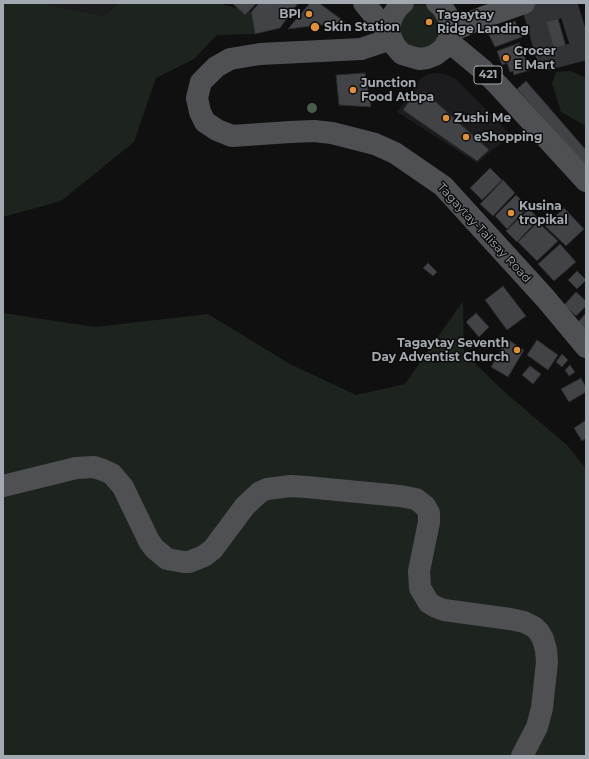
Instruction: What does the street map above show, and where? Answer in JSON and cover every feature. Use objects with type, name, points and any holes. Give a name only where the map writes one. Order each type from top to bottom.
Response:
[{"type":"main road","points":[[364,3],[402,54],[420,59],[435,55],[442,49],[449,36],[449,18],[442,7],[437,3]]},
{"type":"main road","points":[[390,36],[390,23],[393,15],[398,7],[403,3]]},
{"type":"main road","points":[[449,36],[484,17],[530,7]]},
{"type":"main road","name":"Tagaytay-Talisay Road","points":[[390,36],[361,49],[260,54],[230,59],[216,67],[201,82],[197,98],[200,112],[205,122],[217,130],[232,136],[290,132],[326,132],[375,144],[395,153],[442,186],[546,299],[586,347]]},
{"type":"main road","name":"421","points":[[449,36],[498,85],[586,181]]},
{"type":"main road","points":[[3,486],[76,468],[94,467],[104,470],[112,474],[124,487],[149,541],[154,548],[166,559],[184,562],[189,562],[204,556],[213,549],[245,506],[260,492],[267,489],[291,486],[306,487],[400,496],[416,499],[425,506],[429,513],[429,522],[419,571],[420,588],[429,603],[444,610],[524,622],[534,627],[543,639],[547,662],[542,708],[537,727],[522,756]]},
{"type":"lane","points":[[568,4],[582,51],[547,60],[530,7],[568,4]]},
{"type":"shaded area","points":[[3,3],[40,3],[104,16],[118,3],[218,3],[251,12],[255,34],[217,35],[194,59],[156,78],[134,142],[61,201],[3,217]]},
{"type":"shaded area","points":[[40,3],[117,3],[104,16]]},
{"type":"shaded area","points":[[413,5],[428,5],[440,15],[441,37],[424,51],[403,44],[398,22]]},
{"type":"shaded area","points":[[571,71],[586,78],[586,126],[561,112],[552,83],[556,72]]},
{"type":"shaded area","points":[[428,74],[445,74],[457,80],[511,135],[477,163],[397,112],[421,78]]},
{"type":"shaded area","points":[[463,301],[464,353],[508,395],[567,445],[586,469],[586,756],[3,756],[3,313],[95,327],[208,314],[290,364],[356,395],[405,384]]},
{"type":"building","points":[[232,3],[257,3],[245,15]]},
{"type":"building","points":[[259,3],[298,3],[280,28],[255,34],[251,12]]},
{"type":"building","points":[[310,3],[319,3],[345,22],[288,29]]},
{"type":"building","points":[[557,15],[568,54],[549,59],[538,20]]},
{"type":"building","points":[[515,21],[522,37],[495,47],[488,33]]},
{"type":"building","points":[[519,43],[530,70],[514,75],[513,71],[510,72],[507,63],[502,65],[497,51]]},
{"type":"building","name":"Junction Food Atbpa","points":[[365,73],[371,107],[339,105],[336,75]]},
{"type":"building","points":[[526,81],[586,150],[586,167],[517,89]]},
{"type":"building","points":[[425,92],[489,150],[477,161],[403,110],[415,93]]},
{"type":"building","points":[[490,168],[502,180],[482,200],[470,188]]},
{"type":"building","points":[[503,180],[515,193],[493,216],[480,204]]},
{"type":"building","points":[[516,195],[528,207],[507,229],[495,216]]},
{"type":"building","points":[[564,208],[584,229],[566,246],[545,226]]},
{"type":"building","points":[[529,209],[539,219],[517,242],[506,231]]},
{"type":"building","points":[[538,222],[558,241],[537,261],[518,242]]},
{"type":"building","points":[[560,244],[576,262],[554,281],[538,264]]},
{"type":"building","points":[[428,263],[437,272],[433,276],[423,268]]},
{"type":"building","points":[[577,271],[586,280],[577,289],[568,280]]},
{"type":"building","points":[[503,286],[526,316],[507,330],[485,300]]},
{"type":"building","points":[[576,292],[586,301],[586,306],[576,316],[564,305]]},
{"type":"building","points":[[476,313],[489,327],[479,337],[466,322]]},
{"type":"building","points":[[586,313],[586,334],[576,324]]},
{"type":"building","points":[[507,339],[524,350],[508,377],[491,367]]},
{"type":"building","points":[[537,340],[558,355],[548,370],[527,355]]},
{"type":"building","points":[[562,354],[568,360],[562,367],[556,362]]},
{"type":"building","points":[[570,365],[575,372],[569,376],[565,370]]},
{"type":"building","points":[[530,366],[541,374],[533,384],[522,375]]},
{"type":"building","points":[[581,378],[586,387],[586,392],[569,402],[561,389]]},
{"type":"building","points":[[586,420],[586,438],[582,441],[574,428]]},
{"type":"place","name":"BPI","points":[[309,14]]},
{"type":"place","name":"Tagaytay Ridge Landing","points":[[429,22]]},
{"type":"place","name":"Skin Station","points":[[315,27]]},
{"type":"place","name":"Grocer E Mart","points":[[506,58]]},
{"type":"place","name":"Junction Food Atbpa","points":[[353,90]]},
{"type":"place","name":"Zushi Me","points":[[446,118]]},
{"type":"place","name":"eShopping","points":[[466,137]]},
{"type":"place","name":"Kusina tropikal","points":[[511,213]]},
{"type":"place","name":"Tagaytay Seventh Day Adventist Church","points":[[517,350]]}]
